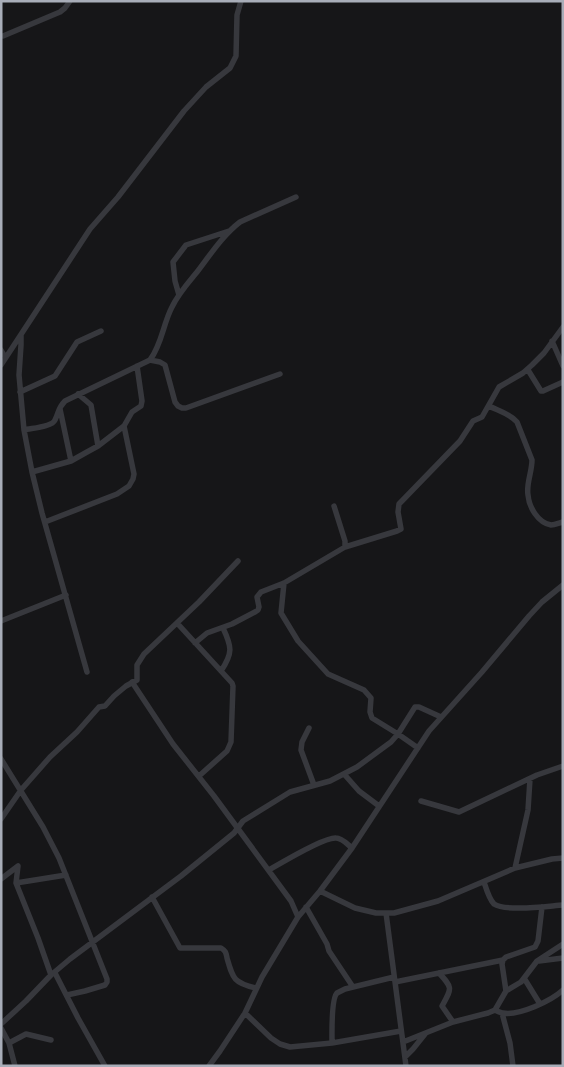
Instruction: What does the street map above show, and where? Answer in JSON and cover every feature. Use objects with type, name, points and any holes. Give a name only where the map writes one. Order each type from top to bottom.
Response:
[{"type":"street","points":[[3,36],[60,12],[70,1]]},
{"type":"street","points":[[1,365],[90,229],[118,197],[184,111],[206,87],[230,68],[236,56],[237,15],[241,1]]},
{"type":"street","points":[[24,430],[53,423],[60,406],[65,401],[150,360],[156,352],[172,305],[230,231],[240,222],[296,197]]},
{"type":"street","points":[[179,295],[173,262],[185,246],[230,231]]},
{"type":"street","points":[[195,643],[207,633],[223,628],[256,612],[259,607],[258,594],[284,583],[345,547],[397,532],[401,529],[398,512],[399,504],[460,441],[474,421],[482,417],[499,387],[528,370],[563,327]]},
{"type":"street","points":[[20,392],[55,376],[77,342],[101,331]]},
{"type":"street","points":[[21,335],[20,392],[24,430],[32,472],[87,672]]},
{"type":"street","points":[[552,341],[563,366]]},
{"type":"street","points":[[1,350],[5,357]]},
{"type":"street","points":[[10,350],[21,350]]},
{"type":"street","points":[[150,360],[160,362],[165,366],[175,402],[182,408],[280,374]]},
{"type":"street","points":[[32,472],[71,461],[98,446],[124,426],[132,412],[141,406],[137,366]]},
{"type":"street","points":[[528,370],[541,391],[563,382]]},
{"type":"street","points":[[78,394],[91,405],[98,446]]},
{"type":"street","points":[[60,406],[71,461]]},
{"type":"street","points":[[489,406],[505,413],[518,422],[532,460],[527,494],[532,509],[542,521],[552,525],[563,522]]},
{"type":"street","points":[[45,522],[117,494],[129,486],[134,479],[134,474],[124,426]]},
{"type":"street","points":[[334,506],[345,541],[345,547]]},
{"type":"street","points":[[1,819],[21,790],[56,750],[77,732],[99,707],[105,706],[114,696],[136,680],[138,677],[137,663],[147,651],[238,561]]},
{"type":"street","points":[[284,583],[282,613],[298,640],[328,674],[364,690],[371,698],[370,712],[372,718],[418,748]]},
{"type":"street","points":[[209,1066],[245,1013],[256,988],[298,917],[352,848],[429,731],[529,616],[563,585]]},
{"type":"street","points":[[556,590],[563,594]]},
{"type":"street","points":[[1,621],[66,595]]},
{"type":"street","points":[[177,623],[233,686],[231,742],[227,751],[199,776]]},
{"type":"street","points":[[221,671],[228,660],[230,646],[223,628]]},
{"type":"street","points":[[132,682],[173,744],[269,870],[291,902],[298,917]]},
{"type":"street","points":[[1,1024],[70,959],[181,876],[234,833],[243,821],[284,795],[330,780],[357,767],[391,742],[417,707],[441,717]]},
{"type":"street","points":[[309,728],[302,742],[301,753],[314,785]]},
{"type":"street","points":[[1,760],[44,827],[59,858],[107,979],[105,985],[99,988],[67,995]]},
{"type":"street","points":[[421,801],[459,812],[537,775],[563,766]]},
{"type":"street","points":[[344,774],[359,791],[379,806]]},
{"type":"street","points":[[514,868],[528,810],[530,779]]},
{"type":"street","points":[[269,870],[320,842],[333,838],[342,840],[352,848]]},
{"type":"street","points":[[320,891],[355,908],[394,913],[438,902],[514,868],[563,858]]},
{"type":"street","points":[[1,879],[18,866],[16,883],[53,974],[67,995],[105,1066]]},
{"type":"street","points":[[16,883],[66,875]]},
{"type":"street","points":[[484,882],[490,899],[494,904],[509,908],[563,905]]},
{"type":"street","points":[[152,897],[180,948],[221,948],[225,951],[234,978],[243,985],[256,988]]},
{"type":"street","points":[[306,907],[327,944],[329,952],[353,988]]},
{"type":"street","points":[[332,1042],[333,1007],[335,996],[341,991],[503,960],[506,957],[535,948],[538,941],[542,907]]},
{"type":"street","points":[[386,913],[406,1066]]},
{"type":"street","points":[[403,1042],[453,1022],[495,1010],[506,991],[521,982],[537,961],[563,944]]},
{"type":"street","points":[[537,961],[563,958]]},
{"type":"street","points":[[503,960],[506,991]]},
{"type":"street","points":[[439,973],[449,983],[450,992],[442,1006],[453,1022]]},
{"type":"street","points":[[524,978],[540,1004]]},
{"type":"street","points":[[495,1010],[502,1013],[526,1010],[559,994],[563,990]]},
{"type":"street","points":[[245,1013],[262,1031],[280,1044],[294,1047],[401,1031]]},
{"type":"street","points":[[502,1013],[510,1043],[513,1066]]},
{"type":"street","points":[[1,1028],[9,1043],[15,1066]]},
{"type":"street","points":[[9,1043],[26,1034],[51,1040]]},
{"type":"street","points":[[405,1057],[426,1034]]}]
